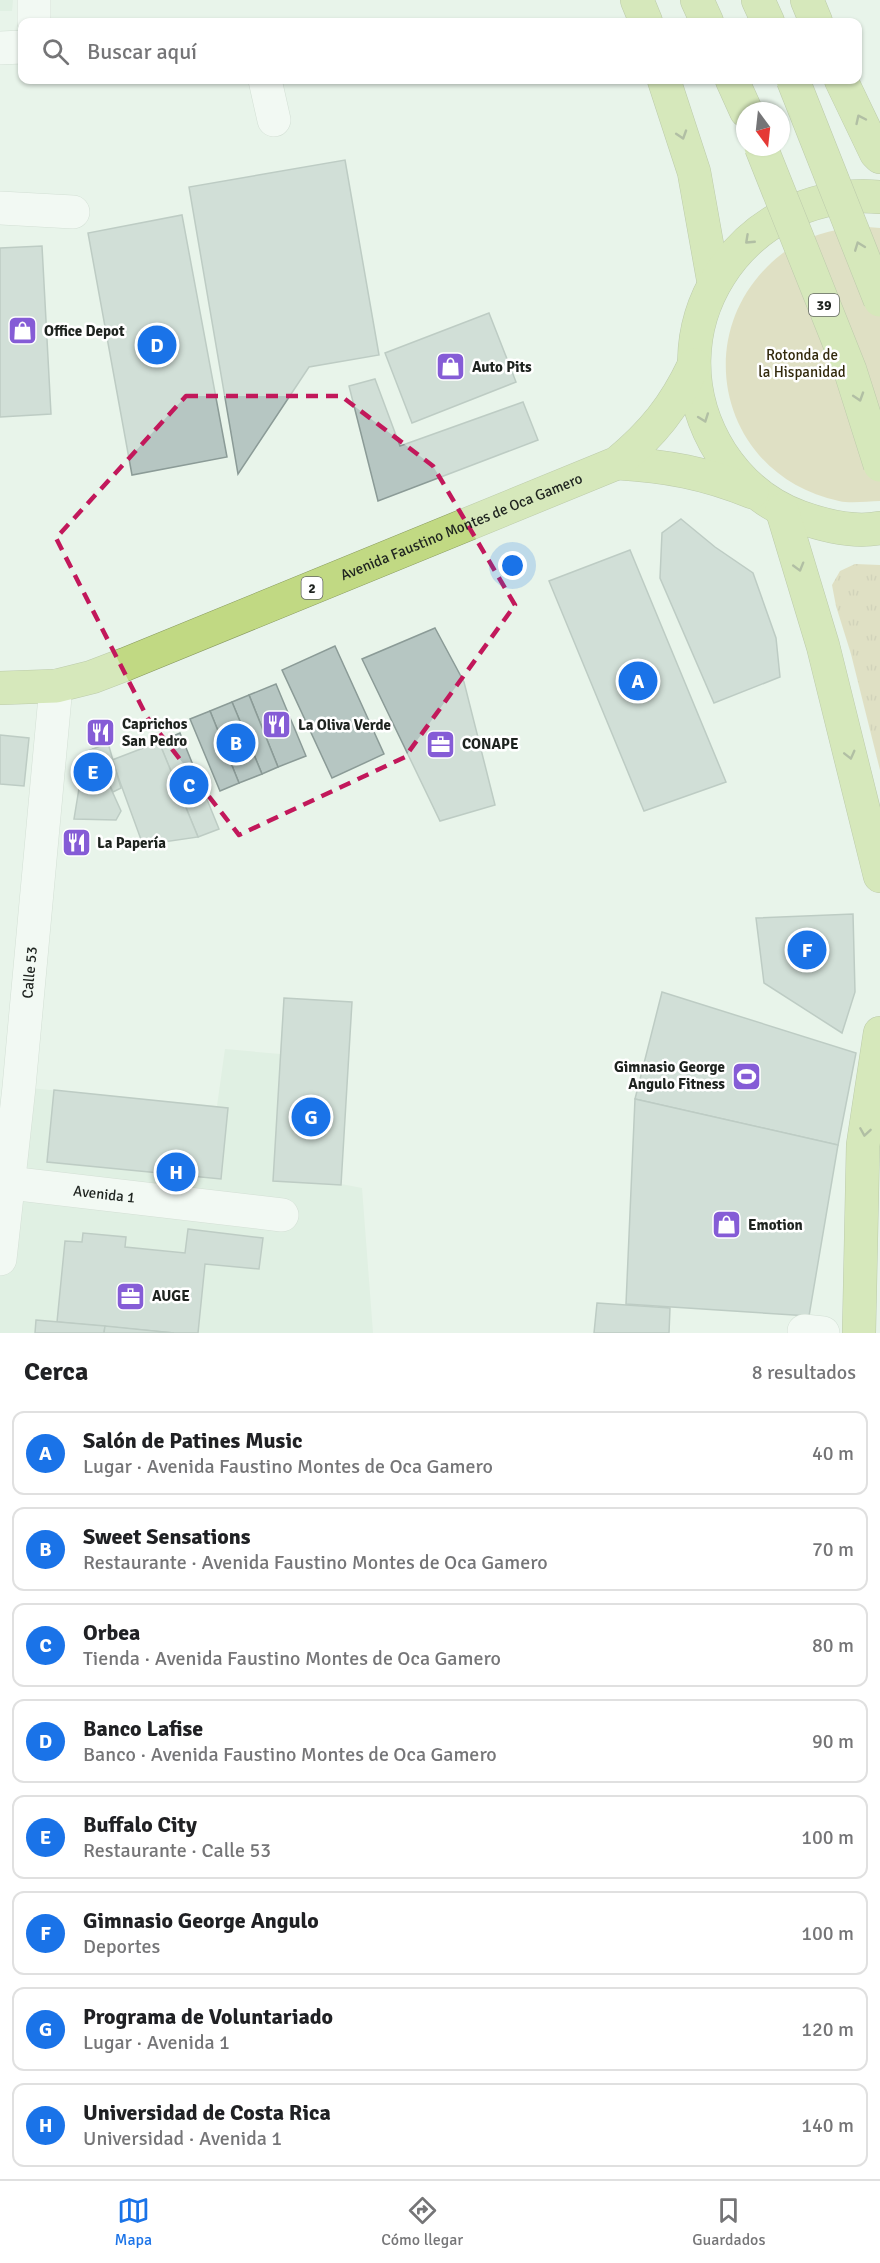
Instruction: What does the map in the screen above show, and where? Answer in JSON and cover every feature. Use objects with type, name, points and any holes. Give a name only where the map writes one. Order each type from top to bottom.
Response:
[{"type":"highway","points":[[697,0],[705,18]]},
{"type":"highway","points":[[759,0],[766,18]]},
{"type":"highway","points":[[807,0],[814,18]]},
{"type":"highway","points":[[665,84],[694,172],[714,284]]},
{"type":"highway","points":[[734,84],[742,102]]},
{"type":"highway","points":[[795,84],[880,300]]},
{"type":"highway","points":[[843,84],[880,157]]},
{"type":"highway","name":"39","points":[[764,156],[850,370],[880,465]]},
{"type":"highway","name":"2","points":[[880,197],[861,195],[825,199],[791,211],[760,230],[734,254],[714,284],[702,310],[696,337],[694,365],[698,402],[711,436],[731,468],[770,502],[826,526],[880,528]]},
{"type":"highway","name":"Avenida Faustino Montes de Oca Gamero","points":[[0,688],[56,686],[92,677],[617,463],[642,443],[663,419],[681,393],[694,365]]},
{"type":"highway","name":"Avenida Faustino Montes de Oca Gamero","points":[[617,463],[653,465],[689,471],[724,481],[770,502]]},
{"type":"highway","points":[[770,502],[823,646],[880,876]]},
{"type":"highway","points":[[859,1333],[863,1145],[880,1033]]},
{"type":"highway","points":[[859,1333],[880,1264]]},
{"type":"street","points":[[34,0],[34,18]]},
{"type":"street","points":[[0,48],[18,48]]},
{"type":"street","points":[[266,84],[274,120]]},
{"type":"street","points":[[0,208],[73,212]]},
{"type":"street","name":"Calle 53","points":[[0,1259],[5,1182],[56,686]]},
{"type":"street","name":"Avenida 1","points":[[5,1182],[282,1215]]},
{"type":"highlighted area","points":[[186,396],[341,396],[433,466],[515,605],[405,757],[239,835],[147,717],[56,538]]},
{"type":"shaded area","points":[[0,0],[13,0],[12,11],[0,11]]},
{"type":"shaded area","points":[[284,998],[352,1002],[341,1184],[362,1188],[373,1333],[0,1333],[0,1259],[19,1087],[217,1106],[225,1049],[280,1054]]},
{"type":"green space","name":"Rotonda de la Hispanidad","points":[[855,226],[880,228],[880,501],[839,501],[797,486],[765,461],[742,429],[729,393],[726,355],[735,316],[755,281],[795,245],[820,234]]},
{"type":"green space","points":[[855,564],[880,565],[880,770],[832,585],[840,571]]},
{"type":"building","points":[[345,160],[379,355],[309,367],[238,474],[189,187]]},
{"type":"building","points":[[182,215],[227,457],[132,475],[88,233]]},
{"type":"building","name":"Office Depot","points":[[42,246],[51,414],[0,417],[0,248]]},
{"type":"building","name":"Auto Pits","points":[[489,313],[516,382],[412,423],[385,353]]},
{"type":"building","points":[[375,379],[400,446],[523,402],[538,440],[378,501],[349,386]]},
{"type":"building","points":[[681,519],[715,547],[753,573],[776,638],[780,677],[714,703],[660,578],[662,533]]},
{"type":"building","points":[[630,550],[726,782],[644,811],[549,581]]},
{"type":"building","name":"CONAPE","points":[[435,628],[464,682],[495,805],[440,821],[362,659]]},
{"type":"building","points":[[335,646],[384,754],[332,778],[282,670]]},
{"type":"building","name":"La Oliva Verde","points":[[276,684],[306,756],[278,767],[249,695]]},
{"type":"building","points":[[249,695],[278,767],[262,774],[232,702]]},
{"type":"building","points":[[232,702],[262,774],[239,783],[210,711]]},
{"type":"building","points":[[210,711],[239,783],[220,791],[190,719]]},
{"type":"building","points":[[180,733],[219,829],[198,837],[159,742]]},
{"type":"building","points":[[0,735],[29,738],[24,786],[0,784]]},
{"type":"building","points":[[159,742],[198,837],[143,845],[112,760]]},
{"type":"building","points":[[108,743],[121,788],[113,792],[93,749]]},
{"type":"building","points":[[93,749],[121,811],[116,820],[74,819],[85,752]]},
{"type":"building","points":[[853,914],[855,992],[842,1033],[764,983],[756,918]]},
{"type":"building","name":"Gimnasio George Angulo Fitness","points":[[662,992],[856,1053],[838,1145],[635,1099]]},
{"type":"building","points":[[284,998],[352,1002],[341,1185],[273,1181]]},
{"type":"building","points":[[54,1090],[228,1108],[221,1179],[47,1162]]},
{"type":"building","name":"Emotion","points":[[635,1099],[838,1145],[809,1316],[626,1304]]},
{"type":"building","name":"AUGE","points":[[188,1229],[263,1238],[259,1269],[205,1264],[198,1333],[174,1333],[57,1322],[65,1241],[82,1242],[83,1233],[126,1237],[125,1247],[185,1253]]},
{"type":"building","points":[[597,1303],[670,1308],[669,1333],[594,1333]]},
{"type":"building","points":[[36,1320],[105,1326],[104,1333],[35,1333]]},
{"type":"building","points":[[105,1326],[174,1333],[104,1333]]},
{"type":"place","name":"Office Depot","points":[[23,331]]},
{"type":"place","name":"Banco Lafise","points":[[157,345]]},
{"type":"place","name":"Auto Pits","points":[[451,367]]},
{"type":"place","name":"Salón de Patines Music","points":[[638,681]]},
{"type":"place","name":"La Oliva Verde","points":[[277,725]]},
{"type":"place","name":"Caprichos San Pedro","points":[[101,733]]},
{"type":"place","name":"Sweet Sensations","points":[[236,743]]},
{"type":"place","name":"CONAPE","points":[[441,744]]},
{"type":"place","name":"Buffalo City","points":[[93,772]]},
{"type":"place","name":"Orbea","points":[[189,785]]},
{"type":"place","name":"La Papería","points":[[76,843]]},
{"type":"place","name":"Gimnasio George Angulo","points":[[807,950]]},
{"type":"place","name":"Gimnasio George Angulo Fitness","points":[[746,1076]]},
{"type":"place","name":"Programa de Voluntariado","points":[[311,1117]]},
{"type":"place","name":"Universidad de Costa Rica","points":[[176,1172]]},
{"type":"place","name":"Emotion","points":[[727,1225]]},
{"type":"place","name":"AUGE","points":[[131,1296]]}]
